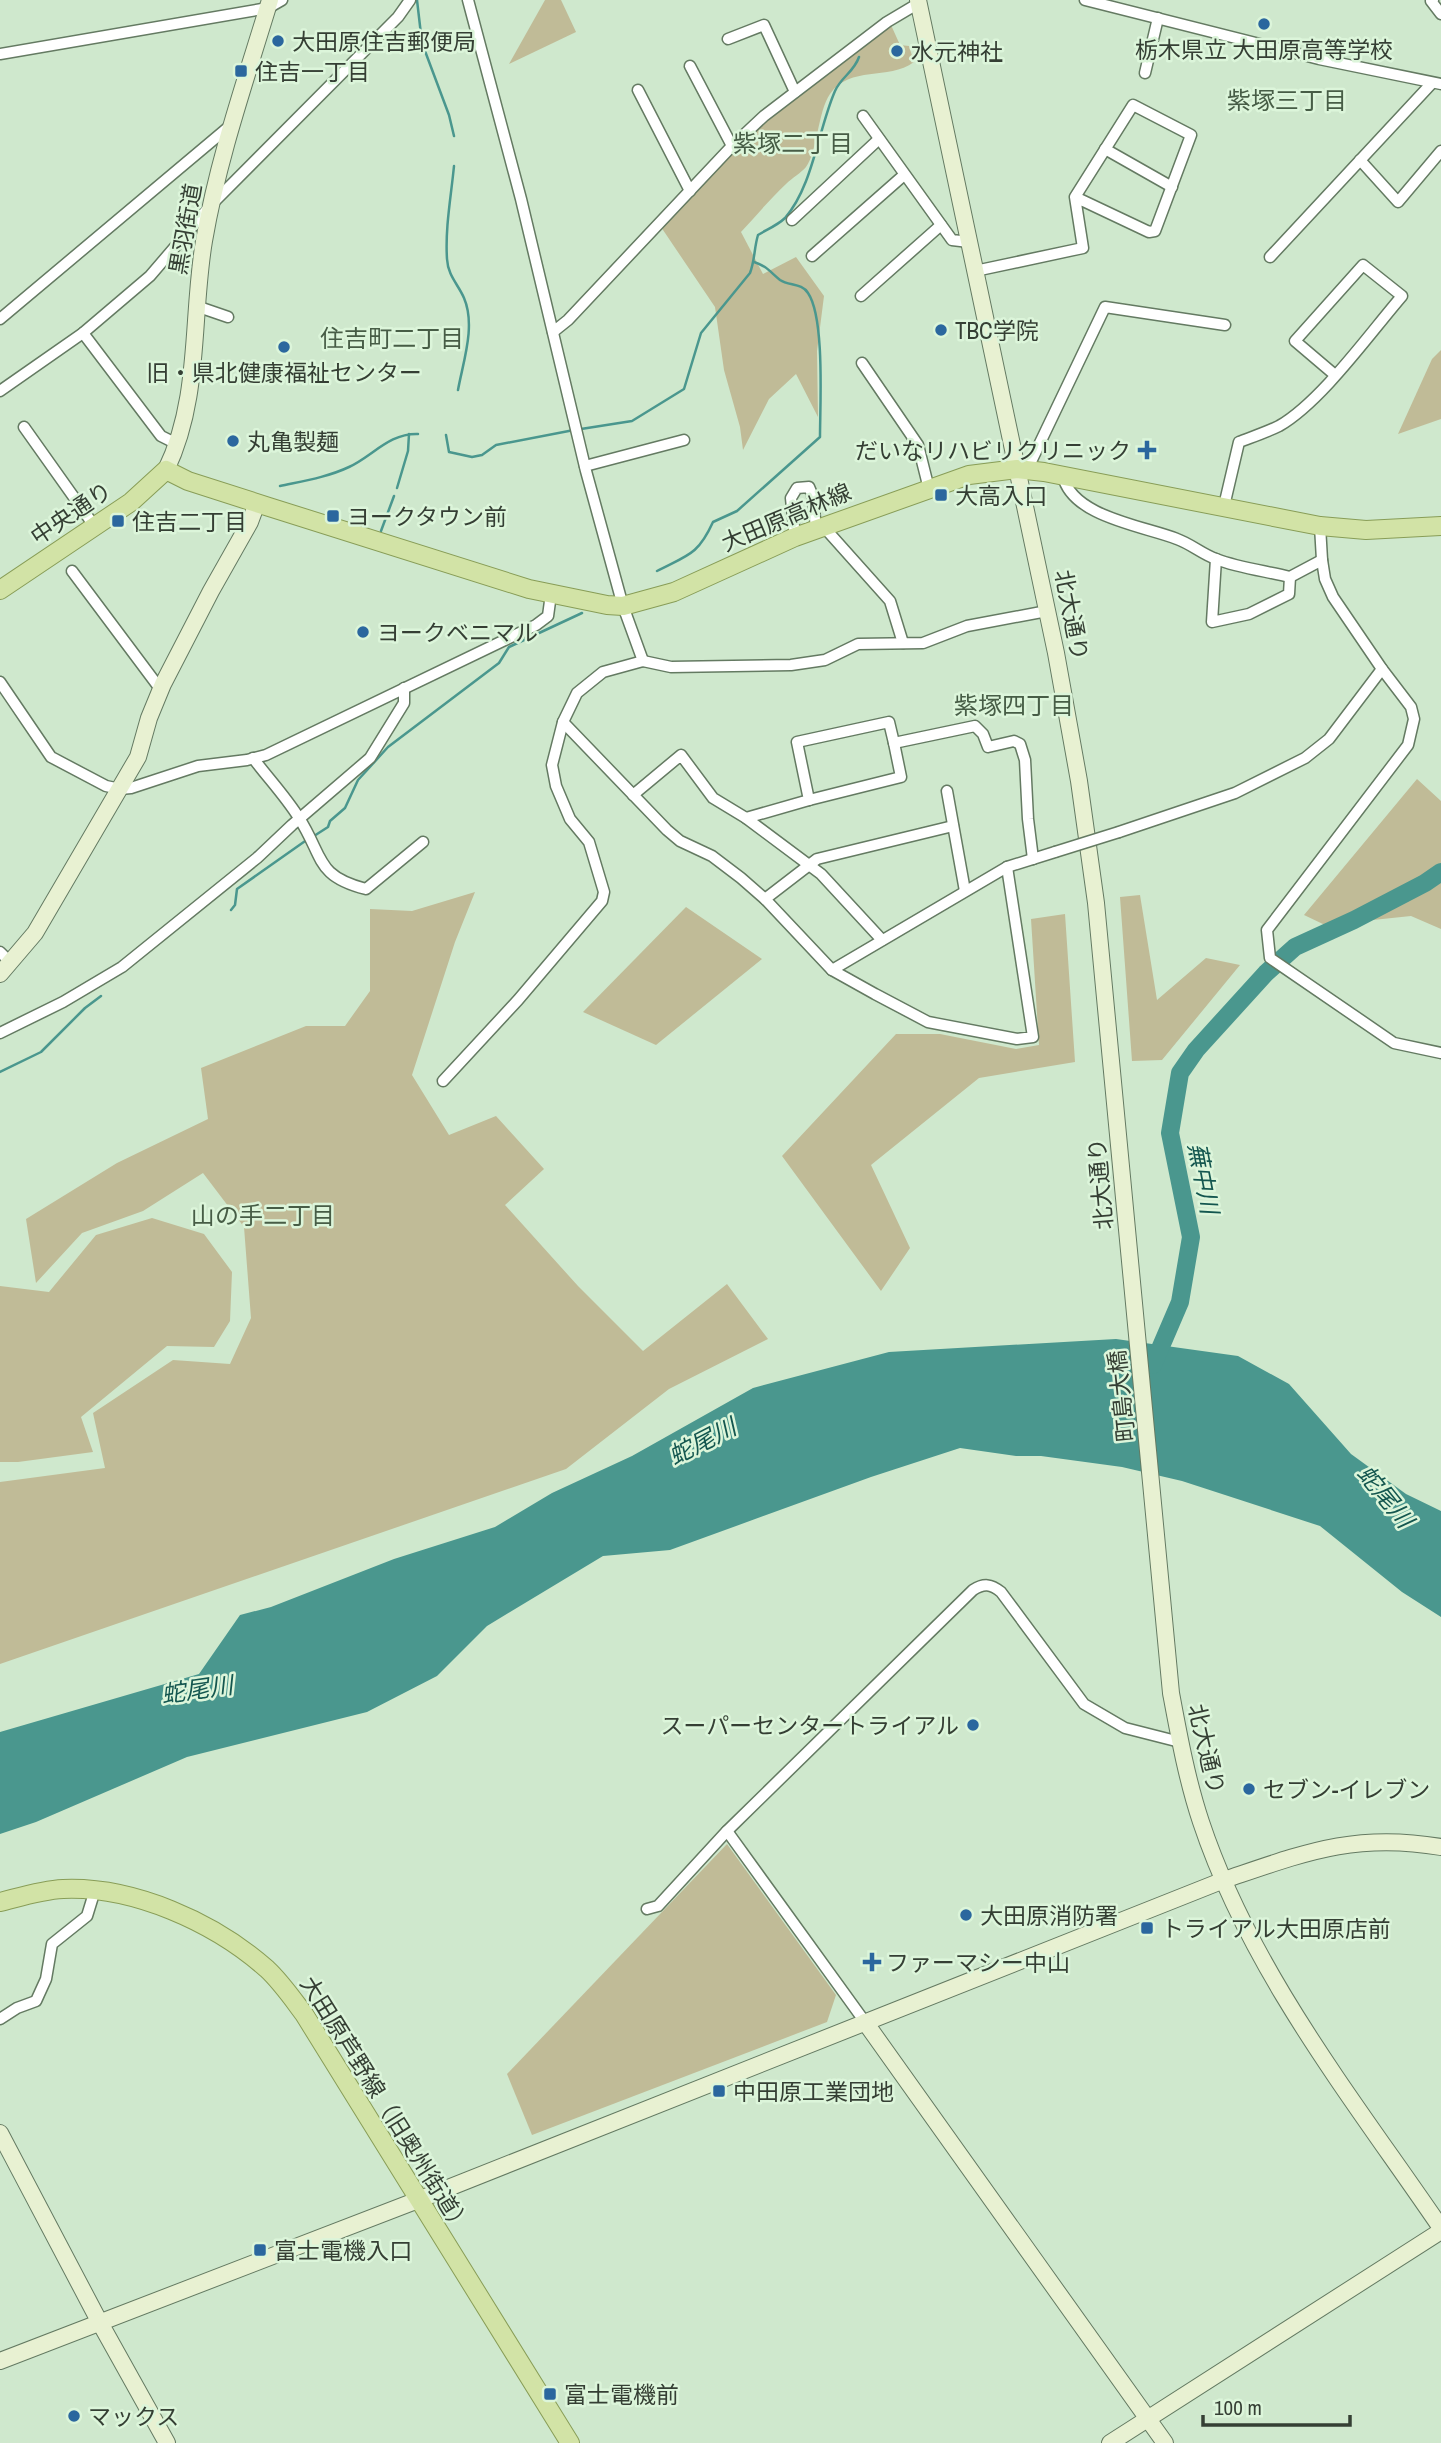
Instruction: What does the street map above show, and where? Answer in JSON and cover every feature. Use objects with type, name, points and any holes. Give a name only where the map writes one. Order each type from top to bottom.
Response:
[{"type":"main road","name":"大田原高林線","points":[[166,470],[188,481],[529,589],[607,606],[623,606],[674,592],[795,537],[985,471],[1022,470],[1063,476],[1320,526],[1366,530],[1441,526]]},
{"type":"main road","name":"中央通り","points":[[0,590],[140,495],[166,470]]},
{"type":"main road","name":"大田原芦野線（旧奥州街道）","points":[[0,1902],[61,1889],[95,1890],[138,1897],[158,1904],[222,1937],[267,1969],[304,2014],[570,2443]]},
{"type":"street","points":[[0,391],[83,333],[150,276],[210,206],[398,17],[410,0]]},
{"type":"street","points":[[468,0],[521,200],[585,466],[623,606],[643,661]]},
{"type":"street","points":[[1086,0],[1320,59],[1436,83]]},
{"type":"street","points":[[1433,0],[1431,1],[1441,14]]},
{"type":"street","points":[[553,332],[568,320],[732,146],[764,116],[918,1]]},
{"type":"street","name":"北大通り","points":[[918,1],[975,271],[1022,470],[1079,781],[1096,903],[1133,1289]]},
{"type":"street","points":[[0,54],[273,3]]},
{"type":"street","name":"黒羽街道","points":[[166,470],[187,414],[196,306],[210,206],[233,124],[273,3]]},
{"type":"street","points":[[1145,73],[1158,18]]},
{"type":"street","points":[[728,39],[764,24],[795,92]]},
{"type":"street","points":[[690,66],[732,146]]},
{"type":"street","points":[[1270,257],[1436,83]]},
{"type":"street","points":[[638,90],[690,191]]},
{"type":"street","points":[[975,271],[1083,248],[1075,197],[1133,105],[1191,135],[1155,231],[1149,232],[1075,197]]},
{"type":"street","points":[[863,116],[952,240],[969,242]]},
{"type":"street","points":[[0,319],[233,124]]},
{"type":"street","points":[[792,220],[879,139]]},
{"type":"street","points":[[1105,149],[1172,187]]},
{"type":"street","points":[[1360,160],[1398,202],[1441,151]]},
{"type":"street","points":[[812,256],[904,175]]},
{"type":"street","points":[[861,296],[941,225]]},
{"type":"street","points":[[1224,506],[1239,442],[1279,426],[1300,411],[1335,375],[1402,296],[1363,265],[1296,341],[1335,375]]},
{"type":"street","points":[[196,306],[228,317]]},
{"type":"street","points":[[1022,470],[1105,307],[1225,325]]},
{"type":"street","points":[[83,333],[161,436],[177,444]]},
{"type":"street","points":[[862,363],[918,445],[929,489]]},
{"type":"street","points":[[24,427],[95,527]]},
{"type":"street","points":[[585,466],[684,440]]},
{"type":"street","points":[[1063,476],[1066,487],[1074,496],[1105,515],[1134,527],[1180,540],[1216,559],[1290,577],[1322,560]]},
{"type":"street","points":[[795,537],[791,498],[797,488],[809,487],[815,499],[812,515],[820,528],[890,601],[903,643]]},
{"type":"street","points":[[4,963],[35,933],[138,757],[149,718],[161,690],[211,591],[250,522],[257,503]]},
{"type":"street","points":[[1320,526],[1325,579],[1333,597],[1382,669],[1412,706],[1414,719],[1408,745],[1267,930],[1270,958],[1394,1043],[1441,1053]]},
{"type":"street","points":[[1216,559],[1212,622],[1249,614],[1289,594],[1290,577]]},
{"type":"street","points":[[72,571],[161,690]]},
{"type":"street","points":[[0,682],[51,757],[106,786],[131,788],[198,766],[265,755],[536,625],[548,616],[551,594]]},
{"type":"street","points":[[443,1081],[518,1000],[602,901],[604,892],[589,842],[570,819],[556,786],[552,765],[563,722],[577,693],[603,672],[643,661],[671,667],[790,665],[825,660],[858,644],[923,643],[967,626],[1047,611]]},
{"type":"street","points":[[832,970],[1007,867],[1235,793],[1305,758],[1329,738],[1382,669]]},
{"type":"street","points":[[0,1033],[63,1002],[122,967],[257,858],[370,758],[404,703],[404,688]]},
{"type":"street","points":[[563,722],[673,836],[712,856],[765,899],[832,970],[928,1022],[1017,1039],[1033,1037],[1007,867]]},
{"type":"street","points":[[746,818],[901,777],[889,722],[797,742],[810,800]]},
{"type":"street","points":[[894,743],[975,726],[983,734],[988,747],[1014,741],[1020,744],[1025,760],[1033,859]]},
{"type":"street","points":[[633,795],[681,755],[713,798],[746,818],[821,874],[882,940]]},
{"type":"street","points":[[253,758],[299,819],[324,867],[342,883],[366,889],[423,842]]},
{"type":"street","points":[[947,791],[965,891]]},
{"type":"street","points":[[765,899],[817,859],[953,826]]},
{"type":"street","name":"町島大橋","points":[[1133,1289],[1154,1498]]},
{"type":"street","name":"北大通り","points":[[1154,1498],[1171,1693],[1200,1821],[1224,1880],[1269,1970],[1347,2092],[1441,2230]]},
{"type":"street","points":[[647,1909],[658,1906],[727,1831],[953,1609],[982,1584],[993,1585],[1001,1592],[1084,1703],[1125,1728],[1180,1742]]},
{"type":"street","points":[[727,1831],[1165,2443]]},
{"type":"street","points":[[0,2361],[418,2200],[1224,1880],[1308,1852],[1343,1844],[1397,1842],[1441,1847]]},
{"type":"street","points":[[0,2019],[17,2008],[36,2001],[46,1979],[52,1944],[87,1916],[95,1890]]},
{"type":"street","points":[[0,2133],[167,2443]]},
{"type":"street","points":[[1110,2443],[1441,2230]]},
{"type":"shaded area","points":[[545,0],[561,0],[576,32],[509,64]]},
{"type":"shaded area","points":[[891,25],[900,45],[909,46],[914,62],[893,71],[848,79],[838,85],[826,101],[810,161],[741,232],[763,274],[796,257],[824,296],[817,351],[818,417],[796,374],[769,399],[743,450],[740,427],[724,370],[715,307],[661,227],[767,118]]},
{"type":"shaded area","points":[[1441,350],[1441,419],[1398,434],[1432,359]]},
{"type":"shaded area","points":[[1417,779],[1441,801],[1441,929],[1411,916],[1325,925],[1304,915]]},
{"type":"shaded area","points":[[475,892],[455,942],[412,1075],[449,1135],[496,1116],[544,1169],[505,1205],[578,1286],[643,1351],[727,1284],[768,1339],[669,1389],[566,1469],[0,1664],[0,1482],[105,1468],[93,1413],[173,1360],[230,1364],[251,1318],[244,1227],[203,1173],[143,1211],[82,1233],[36,1283],[26,1219],[117,1163],[208,1119],[201,1068],[306,1026],[345,1026],[370,991],[370,909],[412,911]]},
{"type":"shaded area","points":[[1140,895],[1157,1000],[1206,958],[1240,965],[1162,1060],[1132,1061],[1120,897]]},
{"type":"shaded area","points":[[686,907],[762,959],[656,1045],[583,1012]]},
{"type":"shaded area","points":[[1065,914],[1075,1062],[979,1078],[871,1165],[910,1248],[881,1291],[782,1156],[896,1034],[940,1034],[1016,1049],[1039,1045],[1031,919]]},
{"type":"shaded area","points":[[152,1218],[204,1234],[232,1272],[230,1321],[214,1347],[167,1346],[81,1417],[93,1452],[0,1462],[0,1286],[49,1292],[96,1235]]},
{"type":"shaded area","points":[[727,1844],[836,1995],[827,2022],[532,2135],[507,2074]]},
{"type":"water","name":"蛇尾川","points":[[1116,1339],[1238,1356],[1289,1384],[1351,1454],[1406,1494],[1441,1511],[1441,1617],[1402,1592],[1320,1526],[1182,1481],[1122,1467],[960,1448],[871,1477],[670,1550],[603,1556],[487,1626],[437,1676],[367,1712],[187,1757],[36,1822],[0,1834],[0,1732],[199,1674],[240,1615],[271,1607],[394,1559],[495,1527],[552,1493],[632,1456],[753,1388],[889,1352]]},
{"type":"waterway","points":[[417,0],[422,43],[449,115],[454,136]]},
{"type":"waterway","points":[[581,429],[632,421],[684,389],[701,333],[750,273],[758,235],[785,218],[802,190],[835,91],[859,57]]},
{"type":"waterway","points":[[454,166],[447,259],[451,275],[464,298],[469,320],[458,390]]},
{"type":"waterway","points":[[657,571],[691,553],[708,533],[713,522],[737,511],[820,437],[819,341],[813,305],[805,290],[780,280],[765,267],[754,262]]},
{"type":"waterway","points":[[446,435],[449,452],[472,457],[482,455],[496,445],[574,430]]},
{"type":"waterway","points":[[397,488],[408,451],[409,434]]},
{"type":"waterway","points":[[280,486],[341,470],[398,437],[418,434]]},
{"type":"waterway","points":[[381,531],[394,496]]},
{"type":"waterway","points":[[314,836],[328,827],[330,821],[345,808],[358,780],[388,747],[499,663],[509,647],[582,613]]},
{"type":"waterway","points":[[231,910],[235,905],[237,889],[308,839]]},
{"type":"waterway","name":"蕪中川","points":[[1153,1365],[1180,1302],[1191,1237],[1170,1133],[1180,1073],[1196,1050],[1266,973],[1295,947],[1354,920],[1441,872]]},
{"type":"waterway","points":[[0,1072],[41,1052],[85,1008],[101,996]]},
{"type":"place","name":"栃木県立 大田原高等学校","points":[[1264,24]]},
{"type":"place","name":"大田原住吉郵便局","points":[[278,41]]},
{"type":"place","name":"水元神社","points":[[897,51]]},
{"type":"place","name":"住吉一丁目","points":[[241,71]]},
{"type":"place","name":"TBC学院","points":[[941,330]]},
{"type":"place","name":"旧・県北健康福祉センター","points":[[284,347]]},
{"type":"place","name":"丸亀製麺","points":[[233,441]]},
{"type":"place","name":"だいなリハビリクリニック","points":[[1147,450]]},
{"type":"place","name":"大高入口","points":[[941,495]]},
{"type":"place","name":"ヨークタウン前","points":[[333,516]]},
{"type":"place","name":"住吉二丁目","points":[[118,521]]},
{"type":"place","name":"ヨークベニマル","points":[[363,632]]},
{"type":"place","name":"スーパーセンタートライアル","points":[[973,1725]]},
{"type":"place","name":"セブン-イレブン","points":[[1249,1789]]},
{"type":"place","name":"大田原消防署","points":[[966,1915]]},
{"type":"place","name":"トライアル大田原店前","points":[[1147,1928]]},
{"type":"place","name":"ファーマシー中山","points":[[872,1962]]},
{"type":"place","name":"中田原工業団地","points":[[719,2091]]},
{"type":"place","name":"富士電機入口","points":[[260,2250]]},
{"type":"place","name":"富士電機前","points":[[550,2394]]},
{"type":"place","name":"マックス","points":[[74,2416]]},
{"type":"district","name":"紫塚三丁目","points":[[1287,100]]},
{"type":"district","name":"紫塚二丁目","points":[[793,143]]},
{"type":"district","name":"住吉町二丁目","points":[[392,338]]},
{"type":"district","name":"紫塚四丁目","points":[[1014,705]]},
{"type":"district","name":"山の手二丁目","points":[[263,1215]]}]
